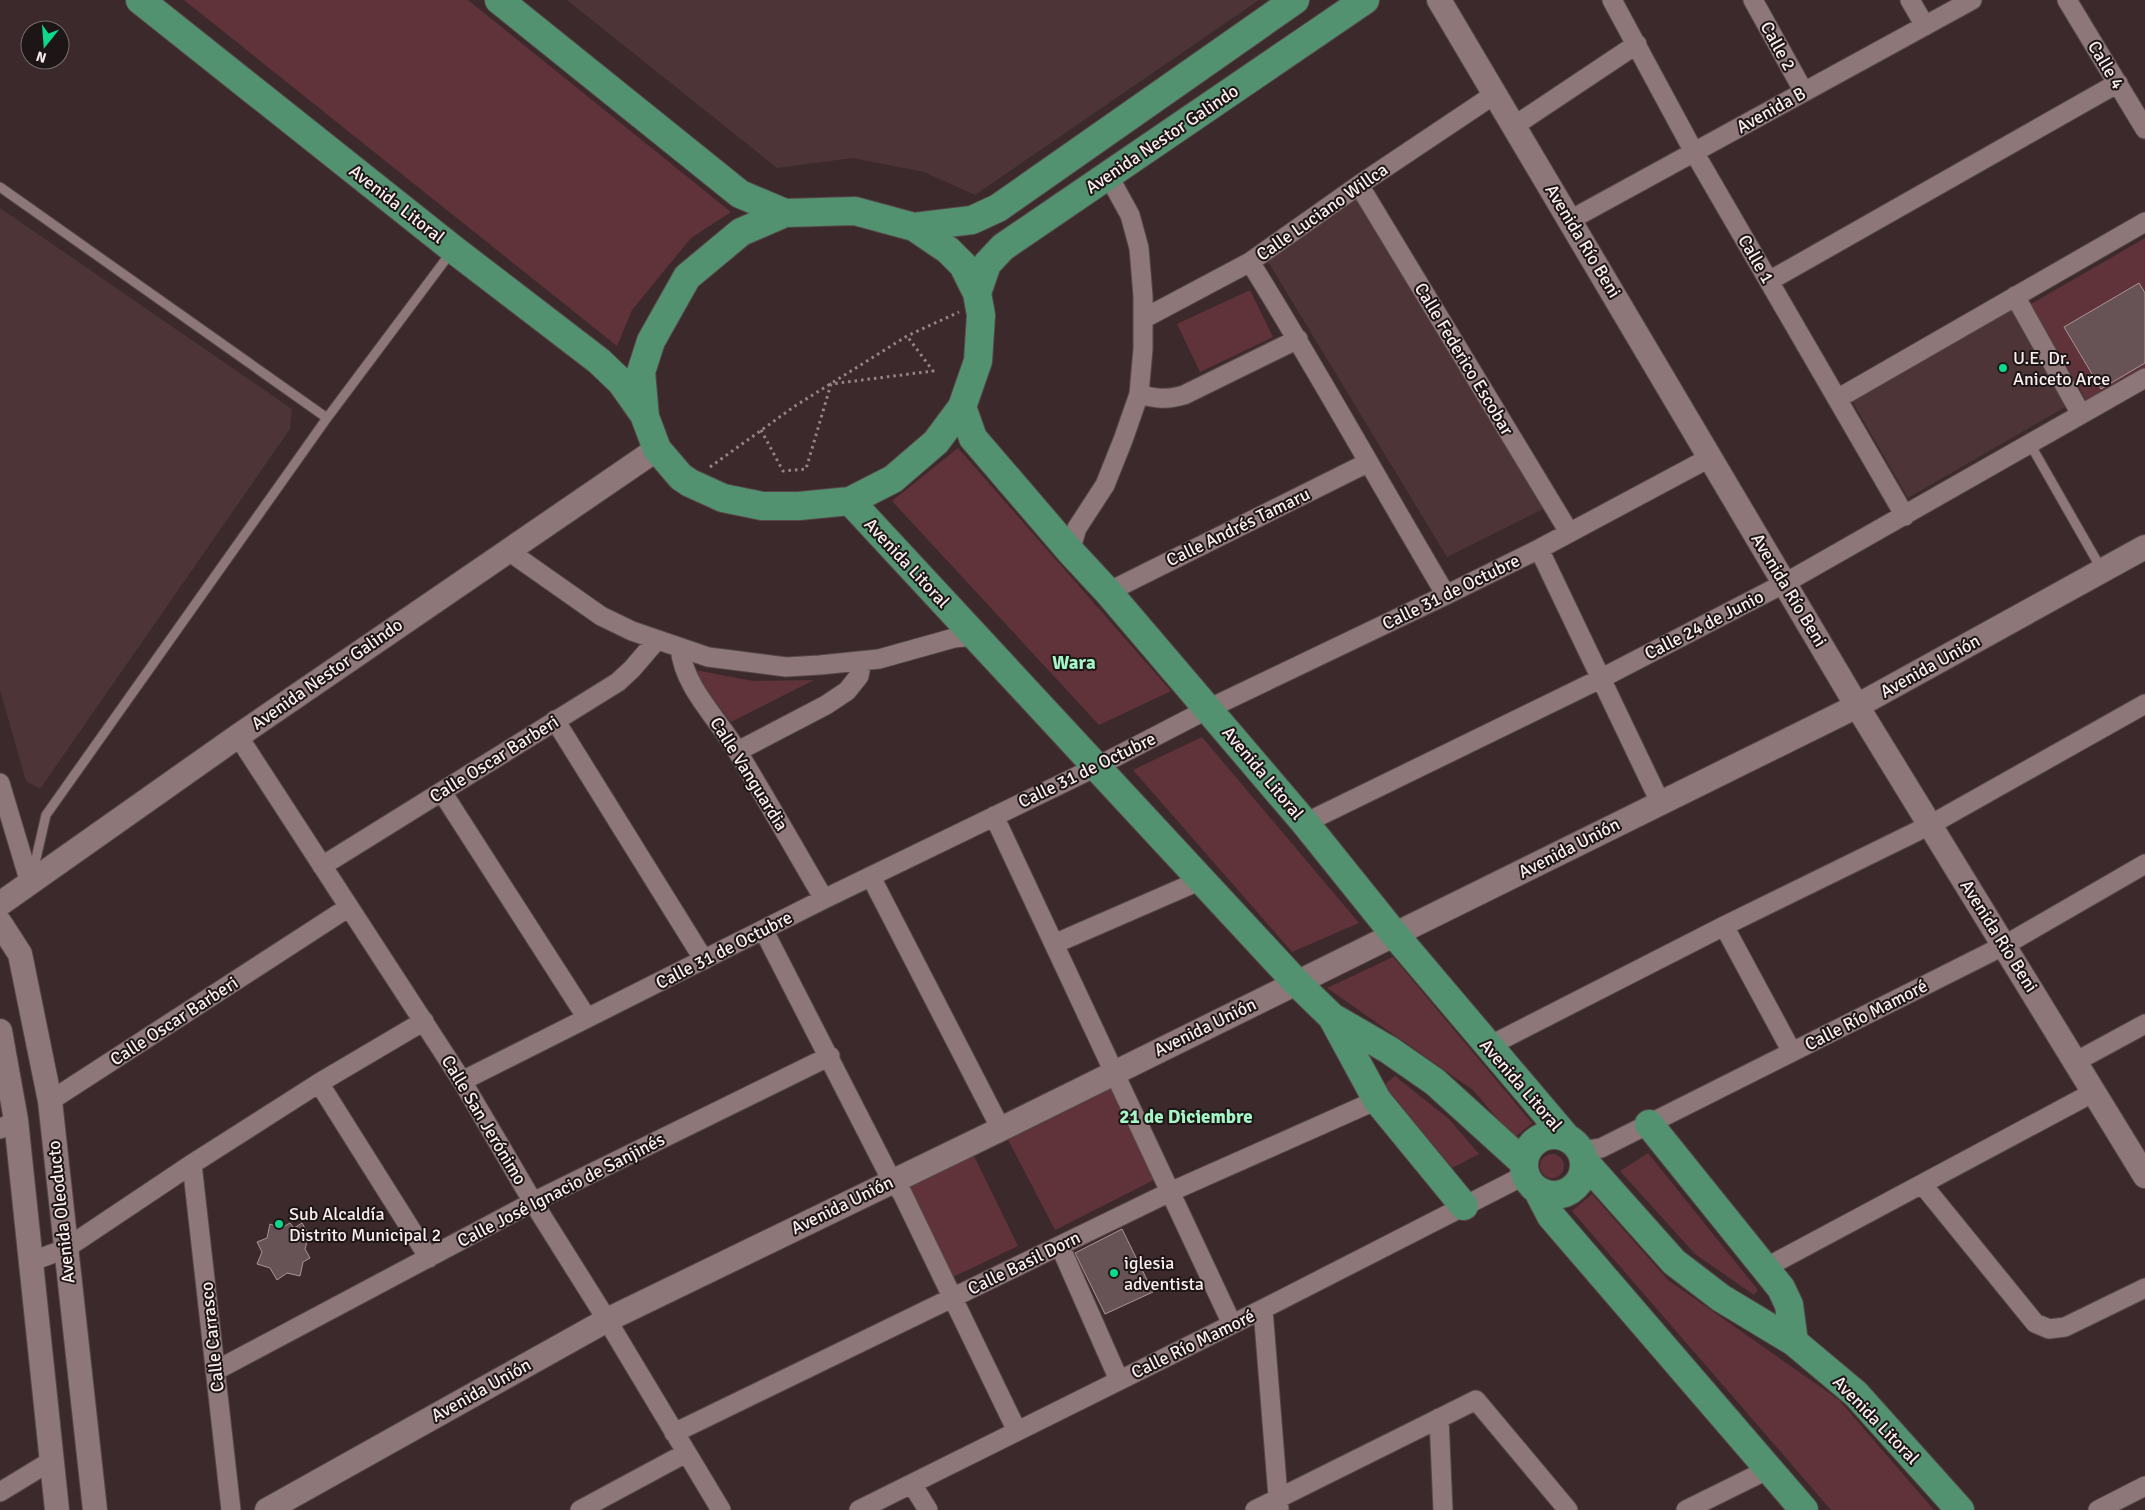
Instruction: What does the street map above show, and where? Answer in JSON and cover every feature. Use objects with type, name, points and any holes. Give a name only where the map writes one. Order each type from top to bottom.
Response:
[{"type":"main road","name":"Avenida Litoral","points":[[140,0],[453,249],[599,361],[621,382],[645,417]]},
{"type":"main road","points":[[499,0],[740,194],[785,213]]},
{"type":"main road","name":"Avenida Nestor Galindo","points":[[914,227],[972,220],[998,208],[1295,0]]},
{"type":"main road","name":"Avenida Nestor Galindo","points":[[977,298],[987,264],[1003,247],[1365,0]]},
{"type":"main road","points":[[855,211],[914,227],[948,250],[964,265],[977,298],[981,315],[978,361],[962,407],[936,442],[893,479],[850,501],[799,506],[762,506],[723,498],[682,477],[657,449],[645,417],[641,372],[651,342],[687,277],[741,232],[785,213],[855,211]]},
{"type":"main road","name":"Avenida Litoral","points":[[962,407],[973,438],[1208,708],[1305,823],[1487,1046],[1674,1262],[1721,1298],[1794,1342],[1856,1394],[1960,1510]]},
{"type":"main road","name":"Avenida Litoral","points":[[850,501],[1296,982],[1332,1017],[1388,1050],[1435,1082],[1529,1176],[1551,1216],[1804,1510]]},
{"type":"main road","points":[[1332,1017],[1377,1100],[1464,1206]]},
{"type":"main road","points":[[1649,1124],[1781,1288],[1789,1305],[1794,1342]]},
{"type":"main road","points":[[1548,1136],[1557,1136],[1577,1150],[1584,1170],[1581,1180],[1574,1188],[1566,1193],[1557,1195],[1547,1195],[1529,1176],[1530,1147],[1538,1140],[1548,1136]]},
{"type":"street","name":"Avenida Río Beni","points":[[1439,0],[1857,706],[2145,1176]]},
{"type":"street","name":"Calle 2","points":[[1753,0],[1804,92]]},
{"type":"street","points":[[1910,0],[1925,26]]},
{"type":"street","name":"Avenida B","points":[[1570,220],[1972,0]]},
{"type":"street","name":"Calle 4","points":[[2067,0],[2145,129]]},
{"type":"street","name":"Calle 1","points":[[1620,3],[1637,44],[1694,152],[1905,516]]},
{"type":"street","points":[[1514,126],[1637,44]]},
{"type":"street","points":[[1769,282],[2118,83]]},
{"type":"street","name":"Calle Luciano Willca","points":[[1143,319],[1250,262],[1359,185],[1495,94]]},
{"type":"street","points":[[1070,551],[1077,528],[1105,484],[1139,394],[1143,350],[1143,319],[1139,248],[1130,215],[1108,175]]},
{"type":"street","name":"Calle Federico Escobar","points":[[1359,185],[1569,532]]},
{"type":"street","points":[[1837,399],[2145,222]]},
{"type":"street","points":[[1250,262],[1298,339],[1446,595]]},
{"type":"street","points":[[2015,296],[2081,414]]},
{"type":"street","points":[[1139,394],[1157,400],[1184,395],[1298,339]]},
{"type":"street","name":"Calle 24 de Junio","points":[[1305,823],[1600,679],[1785,583],[2145,378]]},
{"type":"street","name":"Avenida Nestor Galindo","points":[[0,904],[238,736],[657,449]]},
{"type":"street","name":"Calle 31 de Octubre","points":[[462,1081],[764,931],[824,899],[1096,767],[1208,708],[1446,595],[1538,549],[1710,457]]},
{"type":"street","name":"Calle Andrés Tamaru","points":[[1108,592],[1368,463]]},
{"type":"street","name":"Avenida Unión","points":[[267,1510],[607,1320],[892,1180],[1001,1129],[1857,706],[2145,547]]},
{"type":"street","points":[[1538,549],[1660,802]]},
{"type":"street","points":[[507,550],[601,616],[656,641],[708,657],[786,667],[879,659],[954,638],[975,636]]},
{"type":"street","name":"Calle Oscar Barberi","points":[[322,866],[618,682],[656,641]]},
{"type":"street","name":"Calle Vanguardia","points":[[680,648],[682,663],[688,679],[738,752],[824,899]]},
{"type":"street","points":[[738,752],[826,705],[847,691],[858,676],[862,661]]},
{"type":"street","points":[[1487,1046],[1724,926],[1930,825],[2145,704]]},
{"type":"street","points":[[555,720],[704,960]]},
{"type":"street","name":"Calle San Jerónimo","points":[[238,736],[462,1081],[533,1202],[607,1320],[721,1510]]},
{"type":"street","points":[[0,783],[30,883]]},
{"type":"street","points":[[442,792],[587,1018]]},
{"type":"street","points":[[994,816],[1232,1324]]},
{"type":"street","name":"Calle Río Mamoré","points":[[1577,1150],[1602,1148],[2004,945],[2145,864]]},
{"type":"street","points":[[871,877],[1001,1129]]},
{"type":"street","points":[[1054,944],[1201,880]]},
{"type":"street","name":"Calle Oscar Barberi","points":[[50,1101],[348,907]]},
{"type":"street","name":"Avenida Oleoducto","points":[[0,922],[20,954],[50,1101],[95,1510]]},
{"type":"street","points":[[1724,926],[1792,1052]]},
{"type":"street","points":[[764,931],[830,1056],[892,1180],[902,1193],[1017,1431]]},
{"type":"street","points":[[30,1262],[65,1249],[192,1164],[320,1083],[424,1021]]},
{"type":"street","points":[[2075,1062],[2145,1024]]},
{"type":"street","name":"Avenida Oleoducto","points":[[0,1032],[8,1125],[30,1262],[57,1510]]},
{"type":"street","name":"Calle José Ignacio de Sanjinés","points":[[216,1371],[533,1202],[830,1056]]},
{"type":"street","points":[[320,1083],[429,1258]]},
{"type":"street","points":[[1765,1268],[2094,1092]]},
{"type":"street","name":"Calle Basil Dorn","points":[[674,1433],[1170,1192],[1377,1100]]},
{"type":"street","name":"Calle Carrasco","points":[[192,1164],[231,1510]]},
{"type":"street","name":"Calle Río Mamoré","points":[[859,1510],[1464,1206],[1529,1176]]},
{"type":"street","points":[[1922,1184],[2035,1323],[2049,1329],[2065,1327],[2145,1288]]},
{"type":"street","points":[[1060,1246],[1119,1380]]},
{"type":"street","points":[[1263,1308],[1279,1504]]},
{"type":"street","points":[[1255,1510],[1279,1504],[1476,1400],[1568,1510]]},
{"type":"street","points":[[1439,1418],[1443,1510]]},
{"type":"street","points":[[580,1510],[686,1453]]},
{"type":"street","points":[[0,1492],[51,1461]]},
{"type":"street","points":[[1686,1510],[1769,1469]]},
{"type":"street","points":[[912,1484],[928,1510]]},
{"type":"street","points":[[2098,1510],[2145,1486]]},
{"type":"lane","points":[[0,187],[328,418]]},
{"type":"lane","points":[[30,883],[46,815],[328,418],[453,249]]},
{"type":"lane","points":[[2030,444],[2102,571]]},
{"type":"path","points":[[690,482],[761,430],[831,384],[907,336],[977,298]]},
{"type":"path","points":[[831,384],[932,371],[907,336]]},
{"type":"path","points":[[761,430],[783,471],[806,469],[831,384]]},
{"type":"shaded area","points":[[184,0],[468,0],[731,212],[691,238],[632,310],[617,346]]},
{"type":"shaded area","points":[[567,0],[1259,0],[975,195],[924,172],[853,158],[777,168]]},
{"type":"shaded area","points":[[1356,198],[1543,509],[1447,557],[1267,260]]},
{"type":"shaded area","points":[[0,208],[292,409],[290,429],[40,789],[26,781],[0,690]]},
{"type":"shaded area","points":[[2145,238],[2145,370],[2087,402],[2031,304]]},
{"type":"shaded area","points":[[1250,290],[1273,337],[1200,372],[1177,324]]},
{"type":"shaded area","points":[[2011,310],[2067,406],[1908,498],[1852,401]]},
{"type":"shaded area","points":[[958,448],[1171,691],[1099,725],[892,501]]},
{"type":"shaded area","points":[[690,669],[753,681],[814,680],[731,722]]},
{"type":"shaded area","points":[[1202,737],[1359,923],[1292,952],[1133,770]]},
{"type":"shaded area","points":[[1393,957],[1532,1123],[1514,1138],[1473,1090],[1327,988]]},
{"type":"shaded area","points":[[1395,1076],[1449,1119],[1479,1154],[1452,1168],[1384,1085]]},
{"type":"shaded area","points":[[1108,1079],[1158,1178],[1055,1230],[1004,1132]]},
{"type":"shaded area","points":[[972,1152],[1018,1246],[951,1278],[905,1184]]},
{"type":"shaded area","points":[[1648,1153],[1758,1290],[1754,1295],[1695,1254],[1620,1171]]},
{"type":"shaded area","points":[[1552,1154],[1557,1155],[1563,1161],[1563,1171],[1557,1177],[1552,1178],[1547,1177],[1541,1171],[1540,1166],[1541,1161],[1547,1155]]},
{"type":"shaded area","points":[[1592,1194],[1668,1280],[1839,1400],[1934,1510],[1831,1510],[1572,1211]]},
{"type":"building","points":[[2139,283],[2145,293],[2145,363],[2101,389],[2064,327]]},
{"type":"building","points":[[290,1223],[294,1228],[302,1223],[309,1235],[305,1249],[310,1258],[303,1262],[300,1276],[287,1273],[277,1280],[270,1268],[257,1264],[262,1252],[257,1242],[267,1238],[270,1224],[281,1228]]},
{"type":"building","name":"iglesia adventista","points":[[1122,1229],[1153,1292],[1105,1314],[1075,1253]]},
{"type":"place","name":"U.E. Dr. Aniceto Arce","points":[[2003,368]]},
{"type":"place","name":"Sub Alcaldía Distrito Municipal 2","points":[[279,1224]]},
{"type":"place","name":"iglesia adventista","points":[[1114,1273]]},
{"type":"district","name":"Wara","points":[[1074,662]]},
{"type":"district","name":"21 de Diciembre","points":[[1186,1116]]}]
